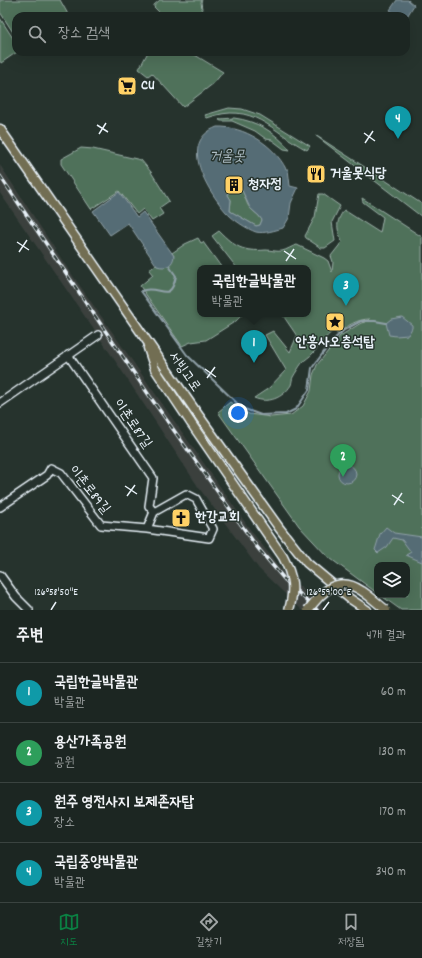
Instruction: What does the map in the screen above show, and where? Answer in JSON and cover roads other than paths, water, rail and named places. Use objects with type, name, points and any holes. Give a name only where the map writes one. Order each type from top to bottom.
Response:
[{"type":"main road","name":"서빙고로","points":[[0,129],[257,498],[294,548],[307,562],[331,583],[349,598],[367,610]]},
{"type":"main road","points":[[145,338],[155,369],[290,570],[292,588],[289,610]]},
{"type":"main road","points":[[308,610],[320,594],[328,588],[346,584],[360,589],[386,610]]},
{"type":"street","points":[[0,402],[98,335]]},
{"type":"street","name":"이촌로87길","points":[[68,355],[153,478],[149,506],[154,512]]},
{"type":"street","name":"이촌로89길","points":[[0,507],[47,475],[51,468],[61,473],[101,525],[147,529],[209,538],[213,529],[196,499],[186,494],[154,512]]},
{"type":"street","points":[[147,529],[154,512]]},
{"type":"street","points":[[0,575],[16,597],[29,610]]},
{"type":"water","points":[[397,0],[408,0],[414,5],[410,12],[393,12],[390,10]]},
{"type":"water","name":"거울못","points":[[217,127],[237,130],[248,134],[266,145],[281,160],[286,169],[288,169],[290,186],[298,188],[291,203],[289,218],[283,228],[273,231],[256,232],[240,224],[226,212],[211,192],[200,167],[198,155],[199,144],[205,134]],"holes":[[[233,185],[237,185],[241,188],[250,208],[262,220],[260,225],[256,226],[230,211],[231,200],[228,195],[228,191]]]},
{"type":"water","points":[[119,192],[137,217],[143,212],[174,256],[171,264],[166,267],[157,266],[128,223],[110,235],[93,211]]},
{"type":"water","points":[[402,317],[412,325],[408,335],[389,335],[386,323],[391,319]]},
{"type":"water","points":[[347,465],[353,468],[356,474],[353,480],[347,483],[341,480],[338,474],[341,468]]},
{"type":"water","points":[[386,527],[394,533],[422,537],[422,562],[406,555],[411,552],[402,540],[393,538],[387,547],[378,553],[375,550],[380,534]]},
{"type":"waterway","points":[[169,266],[176,276],[170,290],[167,292],[147,289],[141,291],[187,355],[242,408],[261,415],[286,414],[296,409],[309,390],[312,368],[332,341],[344,330],[361,321],[386,323]]},
{"type":"railway","points":[[0,176],[153,401],[257,547],[285,580],[317,610]]},
{"type":"place","name":"CU","points":[[127,86]]},
{"type":"place","name":"국립중앙박물관","points":[[398,139]]},
{"type":"place","name":"거울못식당","points":[[316,174]]},
{"type":"place","name":"청자정","points":[[234,185]]},
{"type":"place","name":"원주 영전사지 보제존자탑","points":[[346,306]]},
{"type":"place","name":"안흥사오층석탑","points":[[335,322]]},
{"type":"place","name":"국립한글박물관","points":[[254,363]]},
{"type":"place","name":"용산가족공원","points":[[343,477]]},
{"type":"place","name":"한강교회","points":[[181,518]]}]
